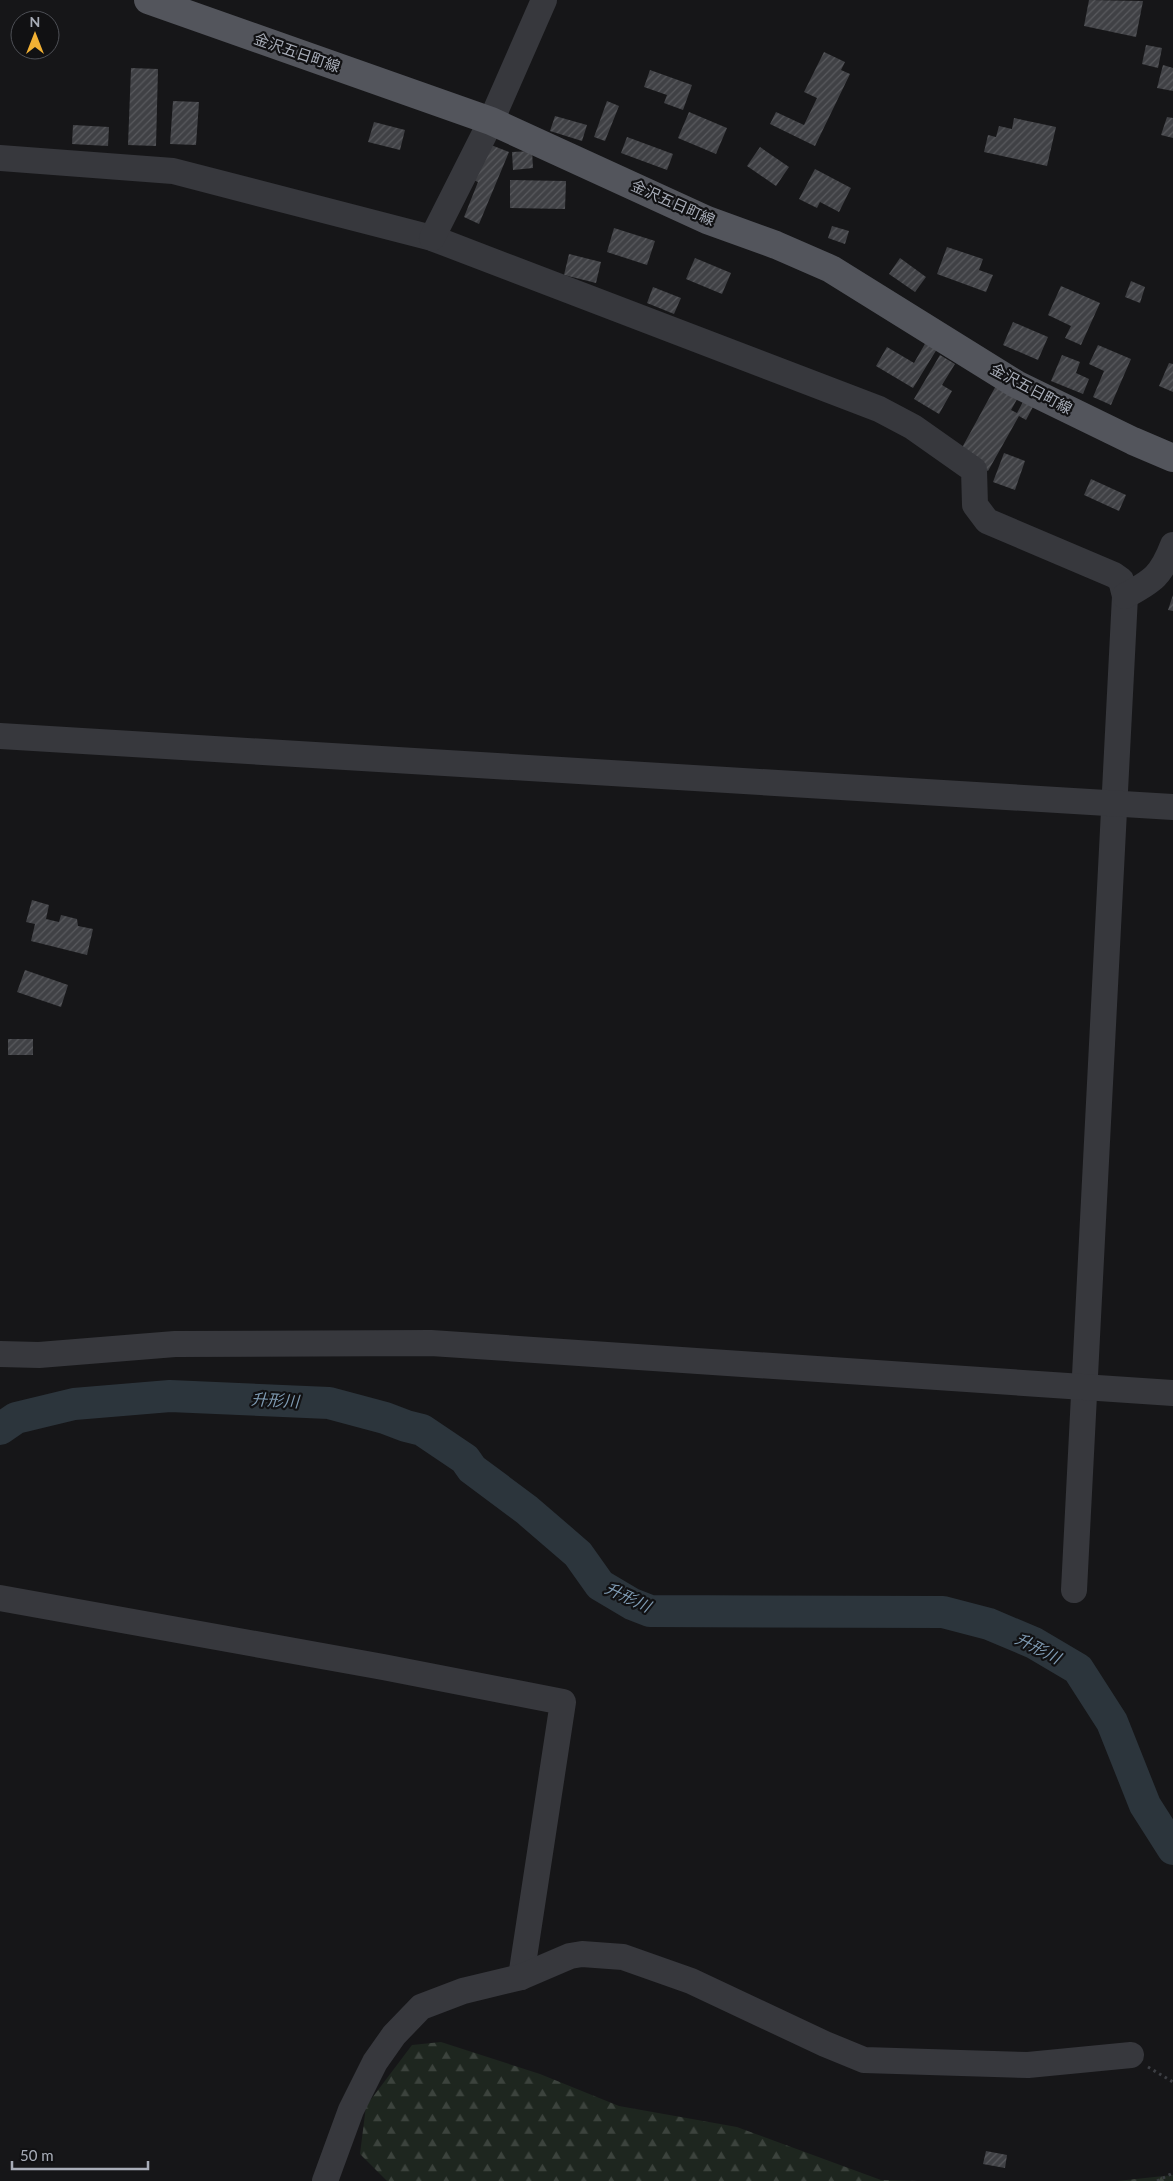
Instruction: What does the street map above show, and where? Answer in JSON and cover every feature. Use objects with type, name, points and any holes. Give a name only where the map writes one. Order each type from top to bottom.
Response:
[{"type":"main road","name":"金沢五日町線","points":[[148,0],[491,121],[707,220],[776,245],[831,269],[1016,384],[1133,442],[1173,458]]},
{"type":"street","points":[[432,238],[491,121],[544,0]]},
{"type":"street","points":[[0,158],[173,171],[432,238],[879,409],[913,427],[974,470],[975,505],[987,521],[1121,580],[1125,588],[1125,596],[1074,1590]]},
{"type":"street","points":[[1125,596],[1151,582],[1167,561],[1173,545]]},
{"type":"street","points":[[0,736],[1173,807]]},
{"type":"street","points":[[0,1354],[39,1355],[175,1344],[431,1343],[1173,1392]]},
{"type":"street","points":[[0,1598],[383,1667],[563,1702],[521,1977]]},
{"type":"street","points":[[325,2181],[351,2110],[375,2062],[401,2028],[421,2007],[463,1991],[521,1977],[570,1956],[582,1954],[623,1957],[691,1982],[864,2060],[1028,2065],[1131,2055]]},
{"type":"path","points":[[1131,2055],[1173,2082]]},
{"type":"path","points":[[1157,2181],[1173,2173]]},
{"type":"green space","points":[[441,2042],[540,2074],[619,2106],[737,2127],[881,2180],[918,2181],[387,2181],[360,2154],[366,2106],[412,2045]]},
{"type":"green space","points":[[1173,2175],[1173,2181],[1117,2181]]},
{"type":"building","points":[[1089,0],[1143,1],[1136,37],[1084,26]]},
{"type":"building","points":[[1146,45],[1162,48],[1158,68],[1142,64]]},
{"type":"building","points":[[824,52],[845,62],[841,70],[850,74],[815,146],[770,124],[776,112],[804,125],[817,98],[804,92]]},
{"type":"building","points":[[1163,65],[1173,68],[1173,91],[1157,88]]},
{"type":"building","points":[[131,68],[158,69],[156,146],[128,145]]},
{"type":"building","points":[[650,70],[692,85],[683,110],[664,103],[667,95],[644,87]]},
{"type":"building","points":[[173,101],[199,102],[196,145],[170,144]]},
{"type":"building","points":[[607,101],[619,106],[605,141],[594,137]]},
{"type":"building","points":[[689,112],[727,128],[716,154],[678,138]]},
{"type":"building","points":[[555,116],[587,125],[582,141],[550,131]]},
{"type":"building","points":[[1167,117],[1173,118],[1173,138],[1161,135]]},
{"type":"building","points":[[1014,118],[1056,127],[1047,166],[984,152],[988,135],[996,137],[999,126],[1012,129]]},
{"type":"building","points":[[374,122],[405,130],[400,150],[368,142]]},
{"type":"building","points":[[73,125],[109,127],[108,146],[72,144]]},
{"type":"building","points":[[627,137],[673,154],[667,170],[621,153]]},
{"type":"building","points":[[486,143],[509,152],[479,224],[464,217],[478,182],[471,179]]},
{"type":"building","points":[[760,147],[789,167],[776,186],[747,166]]},
{"type":"building","points":[[532,151],[533,168],[513,170],[512,152]]},
{"type":"building","points":[[815,169],[851,188],[839,212],[820,202],[817,208],[799,199]]},
{"type":"building","points":[[510,180],[566,181],[565,209],[510,208]]},
{"type":"building","points":[[832,226],[849,231],[845,244],[828,238]]},
{"type":"building","points":[[614,228],[655,241],[647,265],[607,252]]},
{"type":"building","points":[[947,247],[983,259],[979,270],[993,275],[986,292],[937,274]]},
{"type":"building","points":[[569,254],[601,262],[596,283],[564,275]]},
{"type":"building","points":[[695,258],[731,273],[722,294],[686,279]]},
{"type":"building","points":[[900,258],[926,277],[915,292],[889,274]]},
{"type":"building","points":[[1131,281],[1145,287],[1140,303],[1125,297]]},
{"type":"building","points":[[1061,286],[1100,303],[1081,345],[1065,338],[1071,326],[1048,315]]},
{"type":"building","points":[[653,287],[681,298],[674,314],[647,303]]},
{"type":"building","points":[[1013,322],[1048,337],[1038,360],[1003,345]]},
{"type":"building","points":[[926,342],[937,349],[913,388],[876,366],[887,347],[914,363]]},
{"type":"building","points":[[1098,345],[1131,359],[1111,405],[1093,397],[1104,371],[1089,364]]},
{"type":"building","points":[[940,355],[955,364],[942,385],[952,391],[939,414],[914,399]]},
{"type":"building","points":[[1062,355],[1080,362],[1076,373],[1089,379],[1083,394],[1051,381]]},
{"type":"building","points":[[1169,363],[1173,364],[1173,392],[1159,386]]},
{"type":"building","points":[[998,382],[1020,394],[1011,410],[1017,413],[1024,400],[1034,405],[1026,420],[1019,416],[988,471],[958,455]]},
{"type":"building","points":[[1004,453],[1025,461],[1015,490],[993,482]]},
{"type":"building","points":[[1091,479],[1126,495],[1119,511],[1084,495]]},
{"type":"building","points":[[1173,595],[1173,611],[1168,610]]},
{"type":"building","points":[[32,900],[49,905],[46,919],[59,922],[61,915],[77,919],[78,926],[93,929],[87,955],[31,941],[35,924],[26,922]]},
{"type":"building","points":[[25,970],[68,985],[61,1007],[17,992]]},
{"type":"building","points":[[8,1039],[33,1039],[33,1055],[8,1055]]},
{"type":"building","points":[[986,2151],[1007,2155],[1005,2168],[983,2164]]},
{"type":"waterway","name":"升形川","points":[[0,1429],[16,1418],[74,1404],[170,1396],[329,1403],[422,1430],[465,1459],[472,1469],[527,1510],[578,1554],[600,1585],[632,1604],[650,1611],[943,1612],[989,1624],[1034,1643],[1078,1669],[1112,1722],[1145,1805],[1173,1849]]}]
